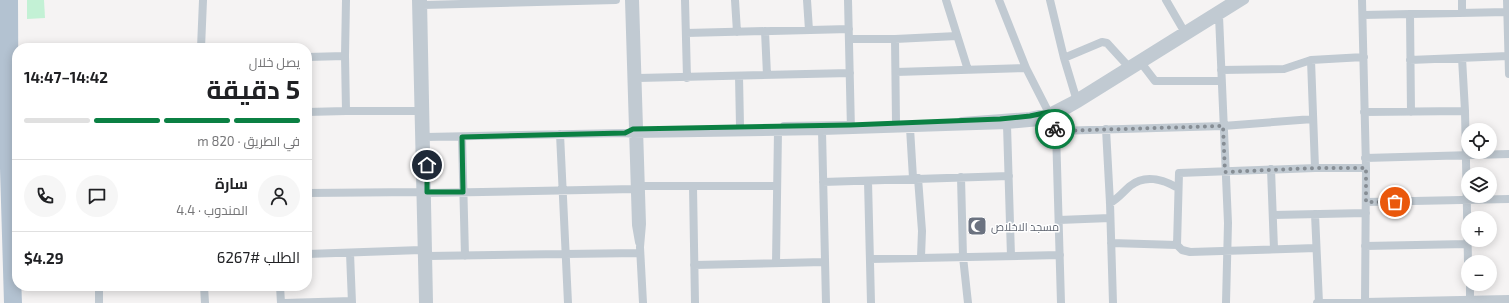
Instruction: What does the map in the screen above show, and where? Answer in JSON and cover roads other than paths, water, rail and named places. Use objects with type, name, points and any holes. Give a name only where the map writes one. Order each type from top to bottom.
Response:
[{"type":"main road","points":[[5,0],[2,56],[12,123],[9,207],[4,268],[9,303]]},
{"type":"main road","points":[[13,0],[14,43]]},
{"type":"main road","points":[[9,207],[12,243]]},
{"type":"main road","points":[[16,291],[17,303]]},
{"type":"street","points":[[201,43],[203,0]]},
{"type":"street","points":[[346,0],[346,110]]},
{"type":"street","points":[[421,2],[616,0]]},
{"type":"street","points":[[629,0],[638,188],[642,224],[640,250],[643,303]]},
{"type":"street","points":[[636,0],[638,78],[636,132]]},
{"type":"street","points":[[685,0],[687,78]]},
{"type":"street","points":[[735,0],[737,32]]},
{"type":"street","points":[[807,0],[808,30]]},
{"type":"street","points":[[848,0],[851,127]]},
{"type":"street","points":[[946,0],[968,70]]},
{"type":"street","points":[[999,0],[1026,68],[1056,131],[1061,303]]},
{"type":"street","points":[[1050,0],[1064,58],[1077,101]]},
{"type":"street","points":[[1166,0],[1184,30]]},
{"type":"street","points":[[1077,101],[1128,66],[1233,0]]},
{"type":"street","points":[[426,137],[625,133],[740,126],[910,128],[1007,125],[1040,122],[1142,64],[1245,0]]},
{"type":"street","points":[[1362,0],[1366,168],[1365,303]]},
{"type":"street","points":[[1462,0],[1462,13]]},
{"type":"street","points":[[1507,0],[1509,74]]},
{"type":"street","points":[[421,2],[419,111],[428,256],[429,303]]},
{"type":"street","points":[[421,2],[426,137],[421,250],[423,303]]},
{"type":"street","points":[[1363,15],[1507,12]]},
{"type":"street","points":[[1410,14],[1411,112]]},
{"type":"street","points":[[1219,16],[1228,223],[1226,303]]},
{"type":"street","points":[[686,33],[849,29]]},
{"type":"street","points":[[765,31],[767,76]]},
{"type":"street","points":[[849,39],[895,39],[957,36]]},
{"type":"street","points":[[895,39],[896,123]]},
{"type":"street","points":[[1064,58],[1102,42],[1107,43],[1128,66]]},
{"type":"street","points":[[312,57],[345,56]]},
{"type":"street","points":[[1410,60],[1508,56]]},
{"type":"street","points":[[1221,70],[1284,69],[1311,60],[1364,57]]},
{"type":"street","points":[[1462,58],[1465,123]]},
{"type":"street","points":[[1311,60],[1315,168]]},
{"type":"street","points":[[1142,64],[1155,81],[1221,81]]},
{"type":"street","points":[[896,72],[1026,68]]},
{"type":"street","points":[[638,78],[850,73]]},
{"type":"street","points":[[739,76],[740,126]]},
{"type":"street","points":[[312,112],[346,110],[419,111]]},
{"type":"street","points":[[1364,112],[1465,111]]},
{"type":"street","points":[[636,132],[822,131],[896,123],[1050,116]]},
{"type":"street","points":[[1056,131],[1223,126],[1313,119]]},
{"type":"street","points":[[1007,125],[1011,256]]},
{"type":"street","points":[[910,128],[922,231],[921,257]]},
{"type":"street","points":[[1106,129],[1113,303]]},
{"type":"street","points":[[776,263],[778,131]]},
{"type":"street","points":[[822,131],[826,303]]},
{"type":"street","points":[[560,134],[567,254],[568,303]]},
{"type":"street","points":[[462,137],[465,256]]},
{"type":"street","points":[[1497,155],[1509,154]]},
{"type":"street","points":[[1365,158],[1461,156]]},
{"type":"street","points":[[1177,245],[1178,174],[1180,172],[1366,168]]},
{"type":"street","points":[[1271,169],[1274,249]]},
{"type":"street","points":[[822,182],[1009,176]]},
{"type":"street","points":[[960,177],[963,257],[968,303]]},
{"type":"street","points":[[1110,203],[1116,200],[1130,186],[1138,181],[1159,179],[1178,188]]},
{"type":"street","points":[[868,180],[871,303]]},
{"type":"street","points":[[312,193],[463,192],[777,186]]},
{"type":"street","points":[[693,187],[695,303]]},
{"type":"street","points":[[1366,202],[1461,199]]},
{"type":"street","points":[[1497,199],[1509,199]]},
{"type":"street","points":[[1273,215],[1366,213]]},
{"type":"street","points":[[1315,214],[1318,303],[1509,299]]},
{"type":"street","points":[[1059,220],[1110,218]]},
{"type":"street","points":[[1111,243],[1177,245],[1182,250],[1190,252],[1316,248]]},
{"type":"street","points":[[1365,246],[1461,244]]},
{"type":"street","points":[[312,254],[421,250]]},
{"type":"street","points":[[428,256],[567,254],[640,250]]},
{"type":"street","points":[[284,303],[352,302],[350,253]]},
{"type":"street","points":[[870,259],[1060,255]]},
{"type":"street","points":[[694,265],[824,262]]},
{"type":"street","points":[[99,291],[99,303]]},
{"type":"street","points":[[204,291],[205,303]]},
{"type":"street","points":[[280,291],[280,303]]},
{"type":"street","points":[[1470,291],[1470,300]]},
{"type":"place","name":"مسجد الاخلاص","points":[[977,226]]}]
